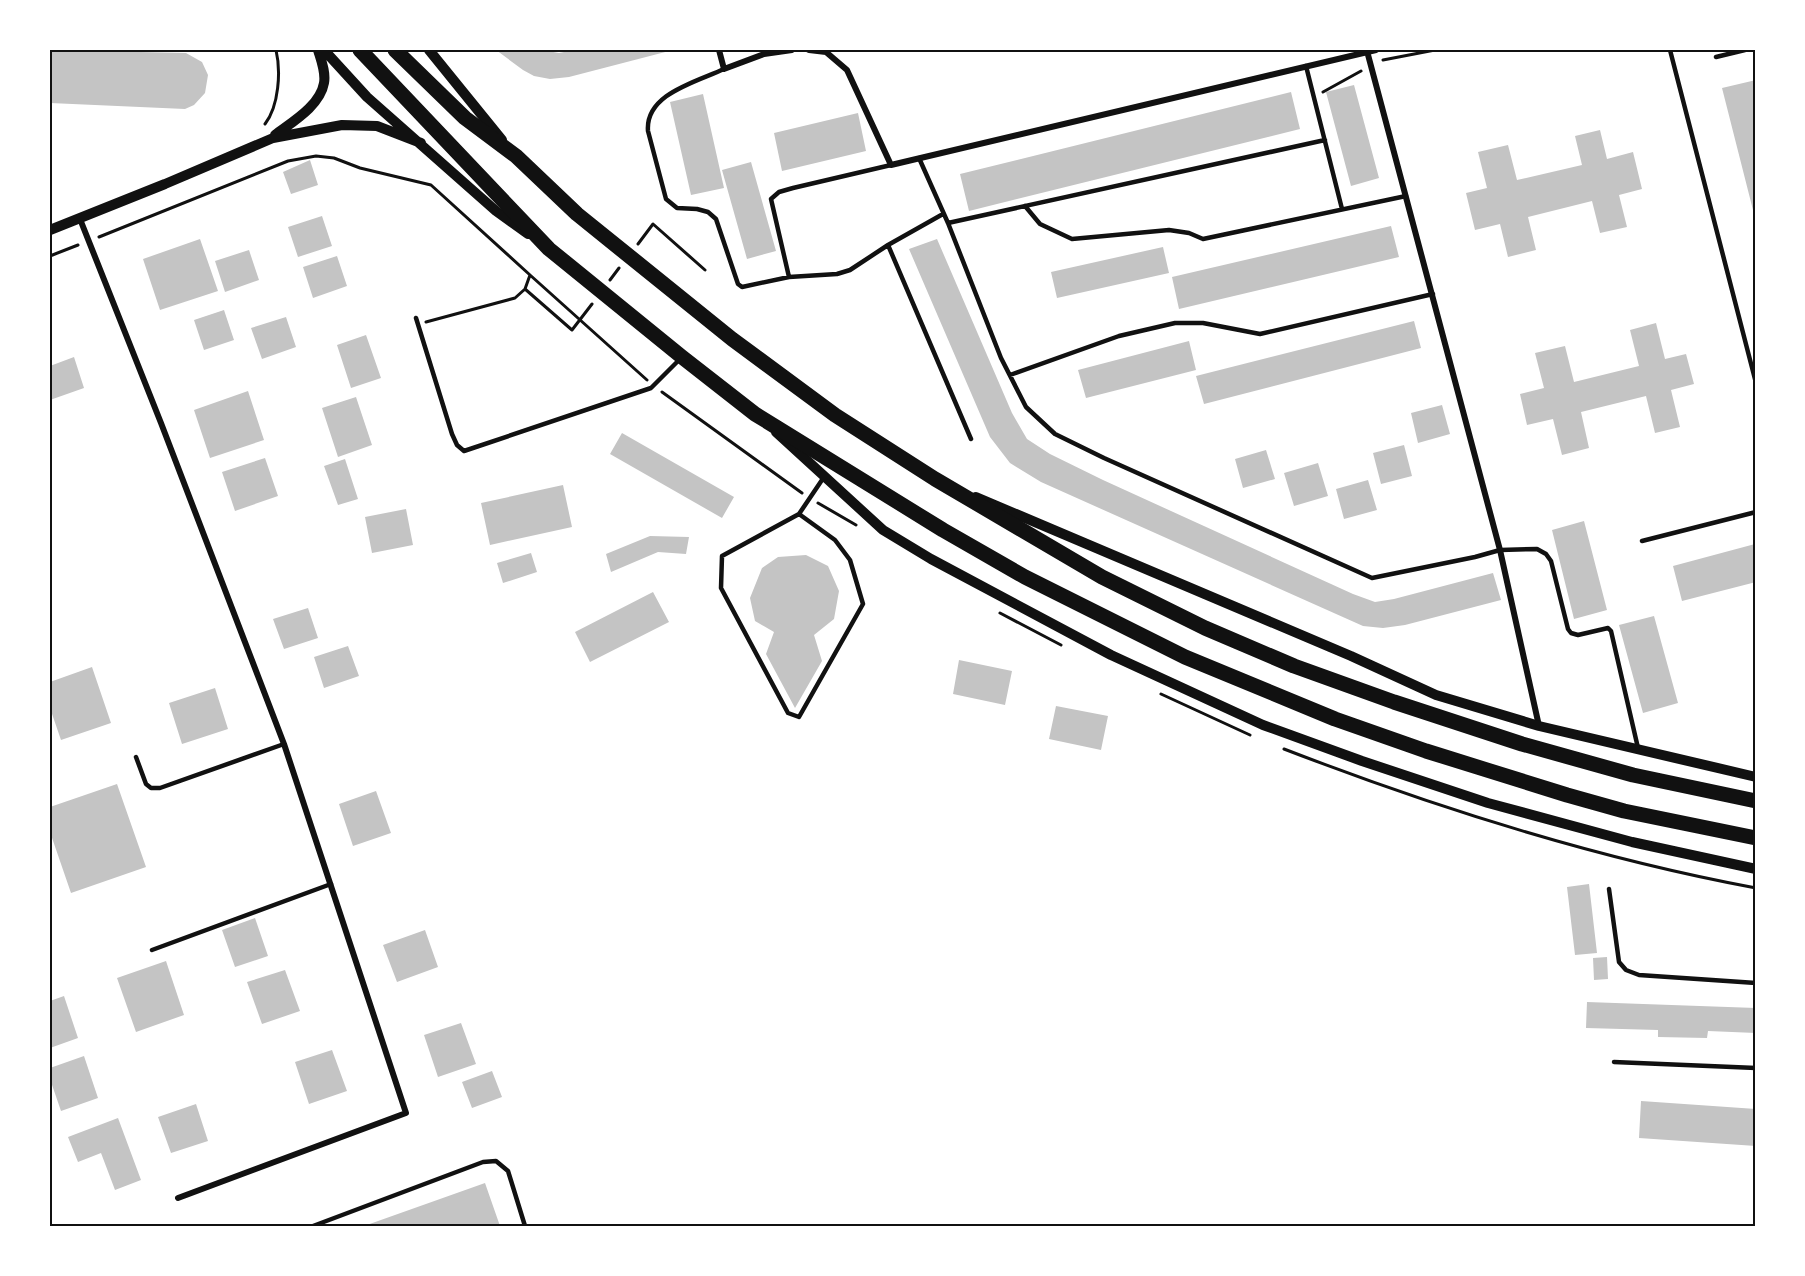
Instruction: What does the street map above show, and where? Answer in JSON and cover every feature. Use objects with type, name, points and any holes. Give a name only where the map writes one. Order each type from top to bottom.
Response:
[{"type":"main road","points":[[360,50],[549,249],[682,357],[756,414],[943,530],[1026,577],[1185,657],[1335,719],[1486,770],[1624,811],[1755,838]]},
{"type":"main road","points":[[395,50],[465,118],[516,156],[577,214],[732,339],[822,406],[934,479],[1102,577],[1204,628],[1294,666],[1394,702],[1522,744],[1633,775],[1755,801]]},
{"type":"street","points":[[273,138],[312,106],[320,95],[324,83],[324,70],[318,50]]},
{"type":"street","points":[[324,50],[367,97],[496,211],[549,249]]},
{"type":"street","points":[[429,50],[516,156]]},
{"type":"street","points":[[719,50],[723,69],[764,54],[792,50]]},
{"type":"street","points":[[809,50],[826,52],[847,70],[891,165],[1376,50]]},
{"type":"street","points":[[1367,51],[1500,550],[1539,726]]},
{"type":"street","points":[[50,228],[80,219],[273,138],[342,125],[377,126],[421,143]]},
{"type":"street","points":[[80,219],[284,744],[406,1113],[178,1198]]},
{"type":"street","points":[[756,414],[883,530],[931,559],[1112,656],[1263,725],[1488,804],[1632,842],[1755,869]]},
{"type":"street","points":[[934,479],[1436,694],[1539,726],[1755,777]]},
{"type":"lane","points":[[1670,50],[1755,383]]},
{"type":"lane","points":[[1716,57],[1745,50]]},
{"type":"lane","points":[[1306,66],[1342,208]]},
{"type":"lane","points":[[723,69],[670,93],[653,106],[647,120],[666,199],[677,208],[708,212],[716,219],[738,284],[742,287],[789,277],[843,272],[943,214]]},
{"type":"lane","points":[[948,223],[1325,140]]},
{"type":"lane","points":[[919,158],[948,223],[1001,358],[1026,407],[1055,434],[1372,578],[1500,550],[1537,549],[1546,554],[1551,561],[1568,629],[1571,633],[1578,635],[1608,628],[1611,631],[1639,751]]},
{"type":"lane","points":[[789,277],[771,199],[779,192],[793,188],[891,165]]},
{"type":"lane","points":[[1026,206],[1040,224],[1072,239],[1169,230],[1189,233],[1203,239],[1406,196]]},
{"type":"lane","points":[[888,245],[971,439]]},
{"type":"lane","points":[[1010,375],[1119,336],[1175,323],[1203,323],[1260,334],[1433,294]]},
{"type":"lane","points":[[416,318],[452,434],[457,445],[465,451],[651,388],[682,357]]},
{"type":"lane","points":[[799,514],[836,540],[850,560],[863,604],[799,717],[788,713],[720,588],[722,556],[799,514],[824,477]]},
{"type":"lane","points":[[1642,541],[1755,512]]},
{"type":"lane","points":[[136,756],[146,784],[151,788],[159,788],[284,744]]},
{"type":"lane","points":[[152,950],[331,884]]},
{"type":"lane","points":[[1610,889],[1619,962],[1626,970],[1639,975],[1755,983]]},
{"type":"lane","points":[[1614,1062],[1755,1068]]},
{"type":"lane","points":[[313,1227],[483,1162],[496,1161],[508,1171],[525,1227]]},
{"type":"path","points":[[261,129],[269,119],[276,94],[278,77],[276,50]]},
{"type":"path","points":[[1314,99],[1324,91],[1353,77],[1370,63],[1435,50]]},
{"type":"path","points":[[50,256],[288,161],[316,156],[334,158],[360,168],[431,184],[530,275],[525,289],[515,298],[418,324]]},
{"type":"path","points":[[633,251],[653,224],[705,270]]},
{"type":"path","points":[[606,286],[619,268]]},
{"type":"path","points":[[525,289],[572,330],[592,303]]},
{"type":"building","points":[[50,50],[186,53],[202,62],[208,75],[205,93],[194,105],[185,109],[50,103]]},
{"type":"building","points":[[496,50],[542,50],[559,53],[574,50],[673,50],[569,77],[550,79],[534,76]]},
{"type":"building","points":[[1756,80],[1756,218],[1755,218],[1722,88]]},
{"type":"building","points":[[1354,85],[1379,178],[1351,186],[1326,92]]},
{"type":"building","points":[[1291,92],[1300,129],[969,211],[960,174]]},
{"type":"building","points":[[703,94],[724,188],[691,195],[670,102]]},
{"type":"building","points":[[858,113],[866,151],[782,171],[774,133]]},
{"type":"building","points":[[1600,130],[1607,159],[1633,152],[1642,189],[1619,195],[1627,227],[1600,233],[1592,201],[1528,217],[1536,250],[1508,257],[1500,224],[1475,230],[1466,193],[1487,188],[1478,152],[1508,145],[1517,180],[1582,165],[1575,136]]},
{"type":"building","points":[[310,160],[318,185],[291,194],[283,172]]},
{"type":"building","points":[[751,162],[776,251],[747,259],[722,170]]},
{"type":"building","points":[[322,216],[332,246],[298,257],[288,227]]},
{"type":"building","points":[[1391,226],[1399,257],[1179,309],[1172,277]]},
{"type":"building","points":[[200,239],[218,291],[160,310],[143,259]]},
{"type":"building","points":[[937,239],[1012,413],[1027,439],[1050,454],[1353,594],[1375,602],[1493,573],[1501,600],[1405,625],[1383,628],[1363,626],[1041,482],[1010,463],[990,437],[909,249]]},
{"type":"building","points":[[1163,247],[1169,273],[1057,298],[1051,272]]},
{"type":"building","points":[[249,250],[259,280],[225,292],[215,261]]},
{"type":"building","points":[[337,256],[347,286],[313,298],[303,267]]},
{"type":"building","points":[[224,310],[234,340],[204,350],[194,320]]},
{"type":"building","points":[[286,317],[296,347],[262,359],[251,328]]},
{"type":"building","points":[[1414,321],[1421,348],[1204,404],[1196,376]]},
{"type":"building","points":[[1656,323],[1665,359],[1686,354],[1694,384],[1671,390],[1680,427],[1655,433],[1646,396],[1581,412],[1589,448],[1562,455],[1553,419],[1527,425],[1520,394],[1544,388],[1535,353],[1565,346],[1574,382],[1639,366],[1630,330]]},
{"type":"building","points":[[366,335],[381,378],[351,388],[337,345]]},
{"type":"building","points":[[1189,341],[1196,370],[1086,398],[1078,370]]},
{"type":"building","points":[[74,357],[84,388],[50,400],[50,366]]},
{"type":"building","points":[[248,391],[264,440],[210,458],[194,410]]},
{"type":"building","points":[[356,397],[372,445],[338,457],[322,408]]},
{"type":"building","points":[[1442,405],[1450,434],[1418,443],[1411,413]]},
{"type":"building","points":[[622,433],[734,497],[722,518],[610,454]]},
{"type":"building","points":[[1404,445],[1412,476],[1381,484],[1373,453]]},
{"type":"building","points":[[1266,450],[1275,479],[1243,488],[1235,459]]},
{"type":"building","points":[[265,458],[278,496],[235,511],[222,472]]},
{"type":"building","points":[[345,459],[358,499],[338,505],[324,466]]},
{"type":"building","points":[[1318,463],[1328,496],[1294,506],[1284,473]]},
{"type":"building","points":[[1368,480],[1377,510],[1344,519],[1336,489]]},
{"type":"building","points":[[563,485],[572,527],[490,545],[481,503]]},
{"type":"building","points":[[406,509],[413,545],[372,553],[365,517]]},
{"type":"building","points":[[1584,521],[1607,610],[1574,619],[1552,530]]},
{"type":"building","points":[[650,536],[689,537],[686,554],[658,552],[611,572],[606,554]]},
{"type":"building","points":[[1755,544],[1756,582],[1682,601],[1673,566]]},
{"type":"building","points":[[531,553],[537,572],[503,583],[497,563]]},
{"type":"building","points":[[806,555],[828,566],[839,591],[834,619],[814,635],[822,661],[795,708],[766,654],[774,632],[755,621],[750,598],[762,568],[778,557]]},
{"type":"building","points":[[653,592],[669,622],[590,662],[575,632]]},
{"type":"building","points":[[308,608],[318,638],[284,649],[273,619]]},
{"type":"building","points":[[1654,616],[1678,703],[1643,713],[1619,625]]},
{"type":"building","points":[[348,646],[359,676],[324,688],[314,657]]},
{"type":"building","points":[[959,660],[1012,671],[1005,705],[953,694]]},
{"type":"building","points":[[92,667],[111,723],[61,740],[50,708],[50,682]]},
{"type":"building","points":[[215,688],[228,729],[182,744],[169,703]]},
{"type":"building","points":[[1056,706],[1108,716],[1101,750],[1049,739]]},
{"type":"building","points":[[117,784],[146,867],[71,893],[50,832],[50,807]]},
{"type":"building","points":[[376,791],[391,833],[353,846],[339,804]]},
{"type":"building","points":[[1589,884],[1597,953],[1575,955],[1567,887]]},
{"type":"building","points":[[255,918],[268,956],[235,967],[222,930]]},
{"type":"building","points":[[425,930],[438,967],[397,982],[383,945]]},
{"type":"building","points":[[1607,957],[1608,979],[1594,980],[1593,958]]},
{"type":"building","points":[[166,961],[184,1015],[136,1032],[117,978]]},
{"type":"building","points":[[285,970],[300,1011],[262,1024],[247,982]]},
{"type":"building","points":[[64,996],[78,1038],[50,1048],[50,1001]]},
{"type":"building","points":[[1587,1002],[1756,1008],[1756,1033],[1708,1031],[1707,1038],[1658,1037],[1658,1030],[1586,1028]]},
{"type":"building","points":[[461,1023],[476,1064],[438,1077],[424,1035]]},
{"type":"building","points":[[332,1050],[347,1091],[309,1104],[295,1062]]},
{"type":"building","points":[[84,1056],[98,1098],[61,1111],[50,1079],[50,1068]]},
{"type":"building","points":[[492,1071],[502,1097],[472,1108],[462,1082]]},
{"type":"building","points":[[1641,1101],[1756,1109],[1756,1146],[1639,1138]]},
{"type":"building","points":[[196,1104],[208,1141],[171,1153],[158,1117]]},
{"type":"building","points":[[118,1118],[141,1180],[115,1190],[101,1153],[78,1162],[68,1137]]},
{"type":"building","points":[[485,1183],[500,1226],[364,1226]]}]
